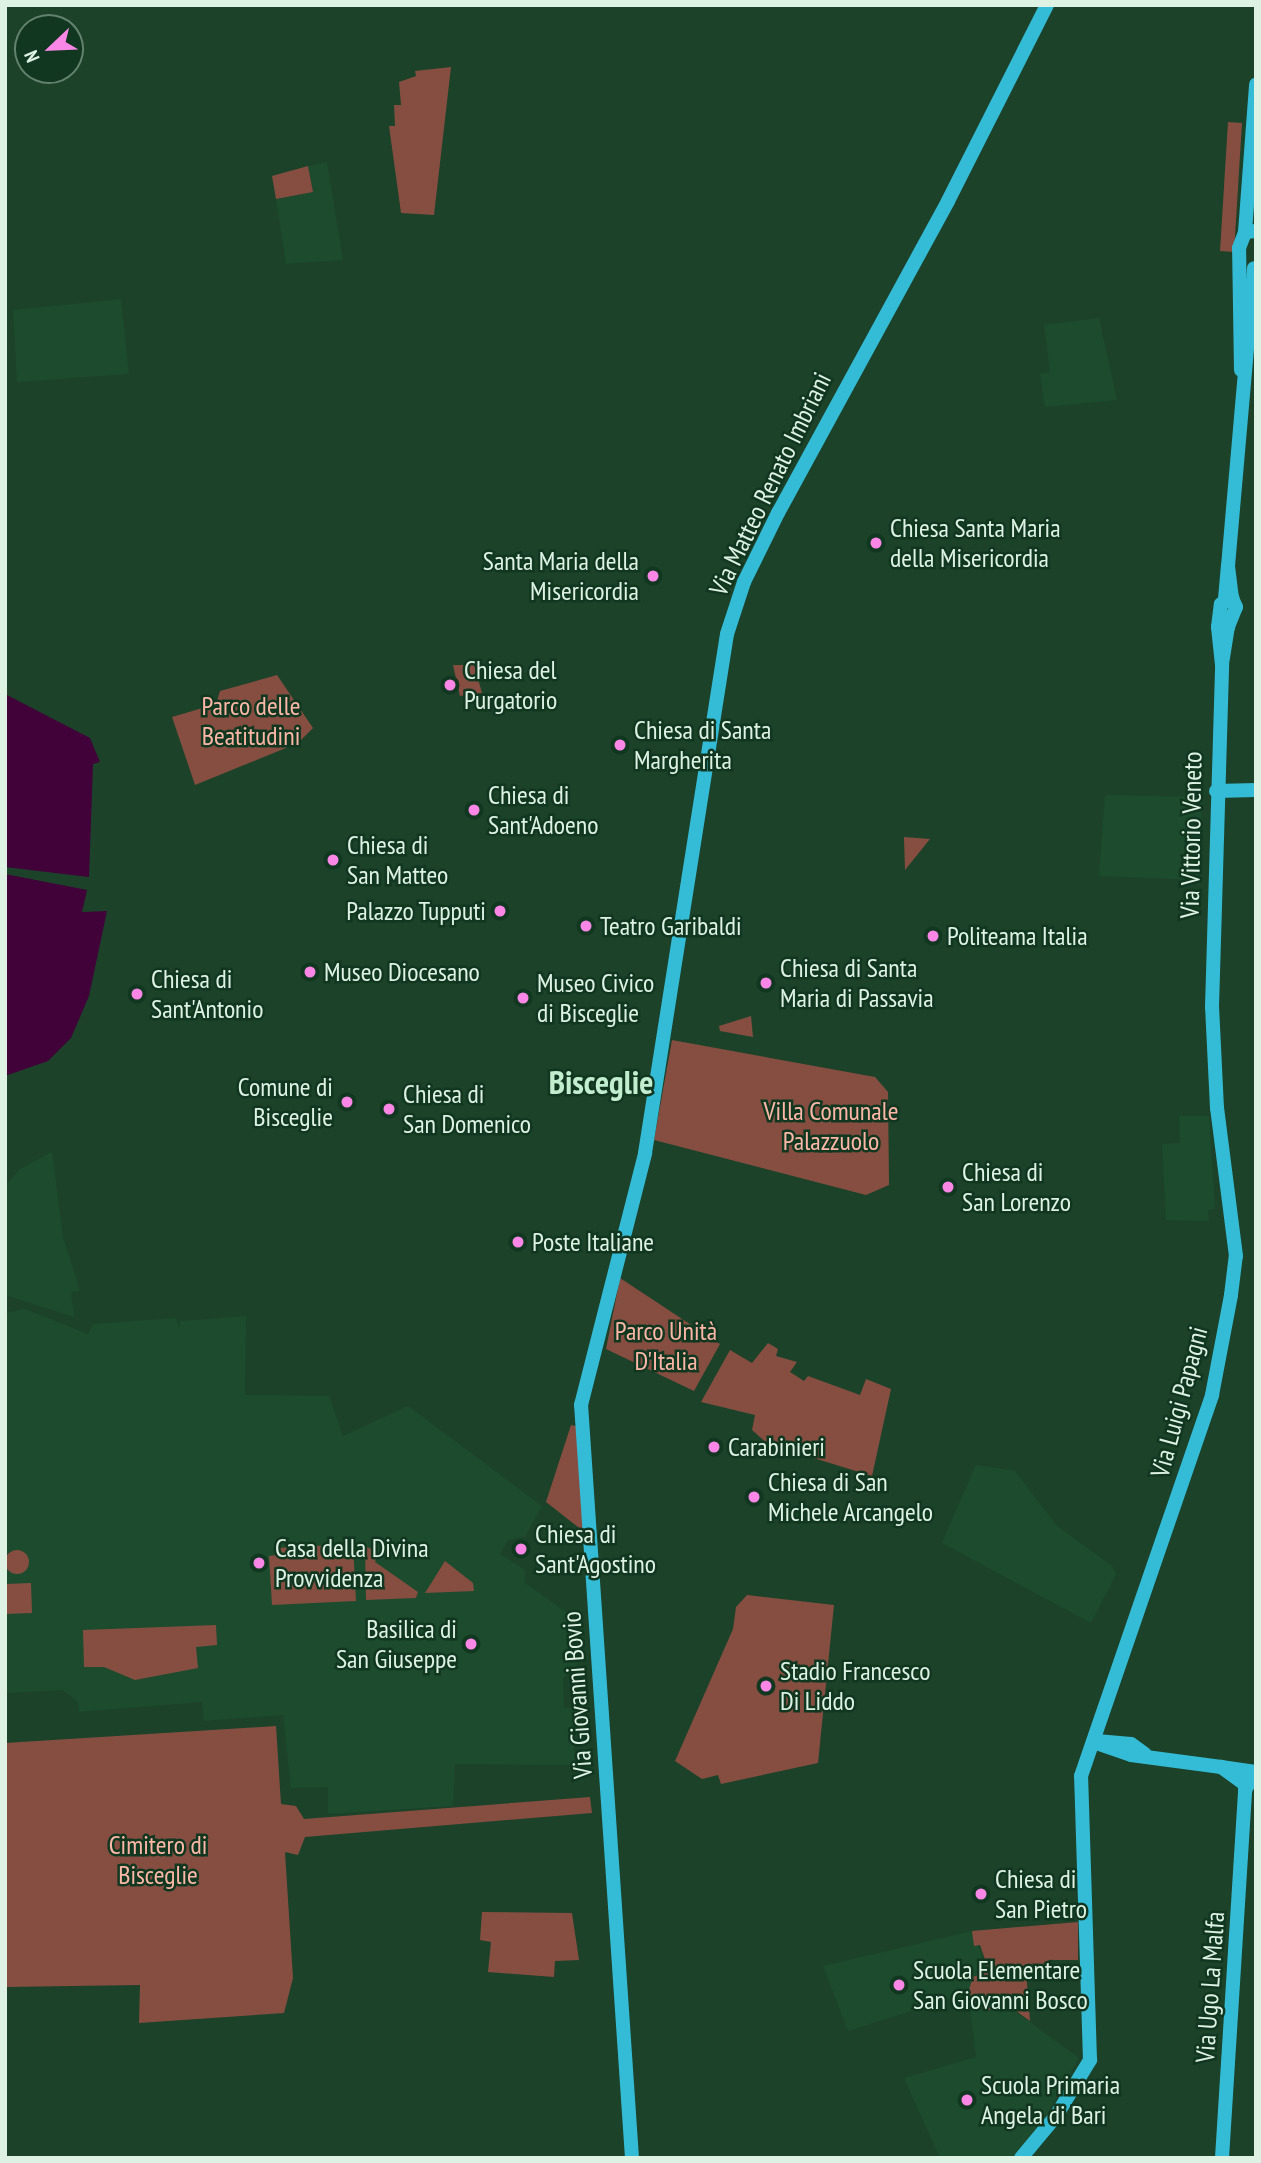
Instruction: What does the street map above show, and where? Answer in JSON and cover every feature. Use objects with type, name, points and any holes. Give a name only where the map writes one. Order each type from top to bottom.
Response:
[{"type":"street","name":"Via Matteo Renato Imbriani","points":[[645,1153],[734,607],[783,504],[1047,5]]},
{"type":"street","points":[[1250,267],[1239,248],[1250,231],[1256,83]]},
{"type":"street","name":"Via Vittorio Veneto","points":[[1217,1108],[1212,1007],[1216,791],[1223,627],[1236,607],[1228,598],[1228,566],[1242,379],[1250,346],[1250,267]]},
{"type":"street","points":[[1216,791],[1256,790]]},
{"type":"street","name":"Via Luigi Papagni","points":[[1021,2158],[1056,2116],[1090,2060],[1085,1770],[1212,1395],[1236,1256],[1217,1108]]},
{"type":"street","name":"Via Giovanni Bovio","points":[[632,2158],[581,1405],[645,1153]]},
{"type":"street","points":[[1093,1742],[1131,1744],[1145,1754],[1256,1772],[1250,1793],[1221,1767]]},
{"type":"street","name":"Via Ugo La Malfa","points":[[1222,2158],[1251,1817],[1250,1793]]},
{"type":"shaded area","points":[[327,162],[343,260],[286,264],[276,199],[313,192],[308,166]]},
{"type":"shaded area","points":[[121,299],[129,374],[17,382],[13,310]]},
{"type":"shaded area","points":[[1099,318],[1117,400],[1045,407],[1040,374],[1050,372],[1044,325]]},
{"type":"shaded area","points":[[5,694],[90,738],[100,762],[93,764],[89,877],[5,867]]},
{"type":"shaded area","points":[[1105,795],[1202,797],[1199,880],[1099,876]]},
{"type":"shaded area","points":[[5,874],[87,890],[82,912],[107,911],[89,996],[71,1038],[48,1061],[5,1076]]},
{"type":"shaded area","points":[[1179,1116],[1209,1116],[1215,1209],[1208,1210],[1209,1221],[1166,1220],[1162,1144],[1180,1143]]},
{"type":"shaded area","points":[[52,1152],[63,1237],[80,1291],[71,1292],[74,1317],[5,1295],[5,1186],[20,1169]]},
{"type":"shaded area","name":"Casa della Divina Provvidenza","points":[[25,1309],[88,1334],[93,1324],[176,1318],[180,1330],[180,1321],[246,1316],[245,1395],[329,1396],[343,1436],[408,1406],[542,1506],[525,1537],[508,1540],[500,1554],[525,1570],[525,1583],[580,1622],[575,1630],[577,1667],[563,1678],[564,1708],[573,1708],[575,1765],[455,1764],[453,1806],[328,1814],[328,1787],[291,1788],[283,1715],[204,1721],[202,1702],[79,1712],[78,1702],[63,1690],[5,1693],[5,1313]]},
{"type":"shaded area","points":[[976,1465],[1015,1471],[1057,1526],[1112,1566],[1116,1574],[1091,1623],[942,1543]]},
{"type":"shaded area","points":[[972,1931],[989,1971],[972,1997],[975,2003],[983,2011],[1005,2004],[1079,2058],[1043,2121],[1012,2158],[940,2158],[904,2078],[976,2057],[968,1993],[848,2031],[823,1966]]},
{"type":"green space","points":[[451,67],[434,215],[401,213],[389,126],[395,126],[394,105],[401,105],[399,82],[416,76],[415,71]]},
{"type":"green space","points":[[1228,122],[1242,123],[1234,252],[1220,251]]},
{"type":"green space","points":[[308,166],[313,192],[276,199],[272,176]]},
{"type":"green space","points":[[453,665],[474,665],[482,693],[460,696]]},
{"type":"green space","name":"Parco delle Beatitudini","points":[[277,675],[313,728],[298,743],[195,785],[172,717],[216,704],[220,691]]},
{"type":"green space","points":[[904,837],[930,839],[905,870]]},
{"type":"green space","points":[[751,1016],[753,1037],[720,1031],[719,1026]]},
{"type":"green space","name":"Villa Comunale Palazzuolo","points":[[672,1040],[875,1077],[888,1092],[889,1185],[866,1195],[654,1140]]},
{"type":"green space","name":"Parco Unità D'Italia","points":[[620,1278],[720,1344],[694,1391],[606,1349]]},
{"type":"green space","points":[[768,1343],[778,1349],[776,1356],[797,1362],[790,1372],[804,1381],[808,1376],[860,1395],[866,1379],[891,1389],[872,1476],[768,1444],[752,1430],[755,1415],[701,1402],[730,1350],[752,1363]]},
{"type":"green space","points":[[571,1425],[584,1428],[592,1538],[546,1502]]},
{"type":"green space","points":[[353,1544],[356,1601],[272,1605],[269,1556],[277,1555],[277,1548]]},
{"type":"green space","points":[[365,1546],[378,1552],[375,1562],[418,1592],[416,1598],[366,1600]]},
{"type":"green space","points":[[17,1550],[28,1557],[29,1562],[22,1573],[17,1574],[6,1567],[5,1562],[12,1551]]},
{"type":"green space","points":[[445,1561],[473,1583],[474,1591],[425,1593]]},
{"type":"green space","points":[[31,1583],[32,1613],[5,1614],[5,1584]]},
{"type":"green space","name":"Stadio Francesco Di Liddo","points":[[747,1595],[834,1605],[818,1763],[721,1784],[718,1775],[702,1779],[675,1761],[733,1629],[736,1607]]},
{"type":"green space","points":[[216,1625],[217,1645],[196,1647],[198,1668],[135,1680],[104,1667],[84,1667],[83,1630]]},
{"type":"green space","name":"Cimitero di Bisceglie","points":[[276,1726],[281,1804],[296,1806],[304,1819],[590,1797],[592,1813],[305,1837],[298,1855],[285,1852],[293,1978],[284,2013],[139,2023],[140,1985],[5,1987],[5,1743]]},
{"type":"green space","points":[[482,1912],[572,1913],[579,1960],[555,1961],[554,1977],[488,1972],[491,1942],[480,1940]]},
{"type":"green space","points":[[1078,1922],[1078,1960],[1050,1960],[1048,1969],[1026,1970],[1030,2021],[1006,2004],[986,2011],[975,2003],[968,1993],[973,1977],[989,1971],[980,1945],[974,1946],[972,1931]]},
{"type":"place","name":"Chiesa Santa Maria della Misericordia","points":[[876,543]]},
{"type":"place","name":"Santa Maria della Misericordia","points":[[653,576]]},
{"type":"place","name":"Chiesa del Purgatorio","points":[[450,685]]},
{"type":"place","name":"Chiesa di Santa Margherita","points":[[620,745]]},
{"type":"place","name":"Chiesa di Sant'Adoeno","points":[[474,810]]},
{"type":"place","name":"Chiesa di San Matteo","points":[[333,860]]},
{"type":"place","name":"Palazzo Tupputi","points":[[500,911]]},
{"type":"place","name":"Teatro Garibaldi","points":[[586,926]]},
{"type":"place","name":"Politeama Italia","points":[[933,936]]},
{"type":"place","name":"Museo Diocesano","points":[[310,972]]},
{"type":"place","name":"Chiesa di Santa Maria di Passavia","points":[[766,983]]},
{"type":"place","name":"Chiesa di Sant'Antonio","points":[[137,994]]},
{"type":"place","name":"Museo Civico di Bisceglie","points":[[523,998]]},
{"type":"place","name":"Comune di Bisceglie","points":[[347,1102]]},
{"type":"place","name":"Chiesa di San Domenico","points":[[389,1109]]},
{"type":"place","name":"Chiesa di San Lorenzo","points":[[948,1187]]},
{"type":"place","name":"Poste Italiane","points":[[518,1242]]},
{"type":"place","name":"Carabinieri","points":[[714,1447]]},
{"type":"place","name":"Chiesa di San Michele Arcangelo","points":[[754,1497]]},
{"type":"place","name":"Chiesa di Sant'Agostino","points":[[521,1549]]},
{"type":"place","name":"Casa della Divina Provvidenza","points":[[259,1563]]},
{"type":"place","name":"Basilica di San Giuseppe","points":[[471,1644]]},
{"type":"place","name":"Stadio Francesco Di Liddo","points":[[766,1686]]},
{"type":"place","name":"Chiesa di San Pietro","points":[[981,1894]]},
{"type":"place","name":"Scuola Elementare San Giovanni Bosco","points":[[899,1985]]},
{"type":"place","name":"Scuola Primaria Angela di Bari","points":[[967,2100]]},
{"type":"district","name":"Bisceglie","points":[[601,1082]]}]
